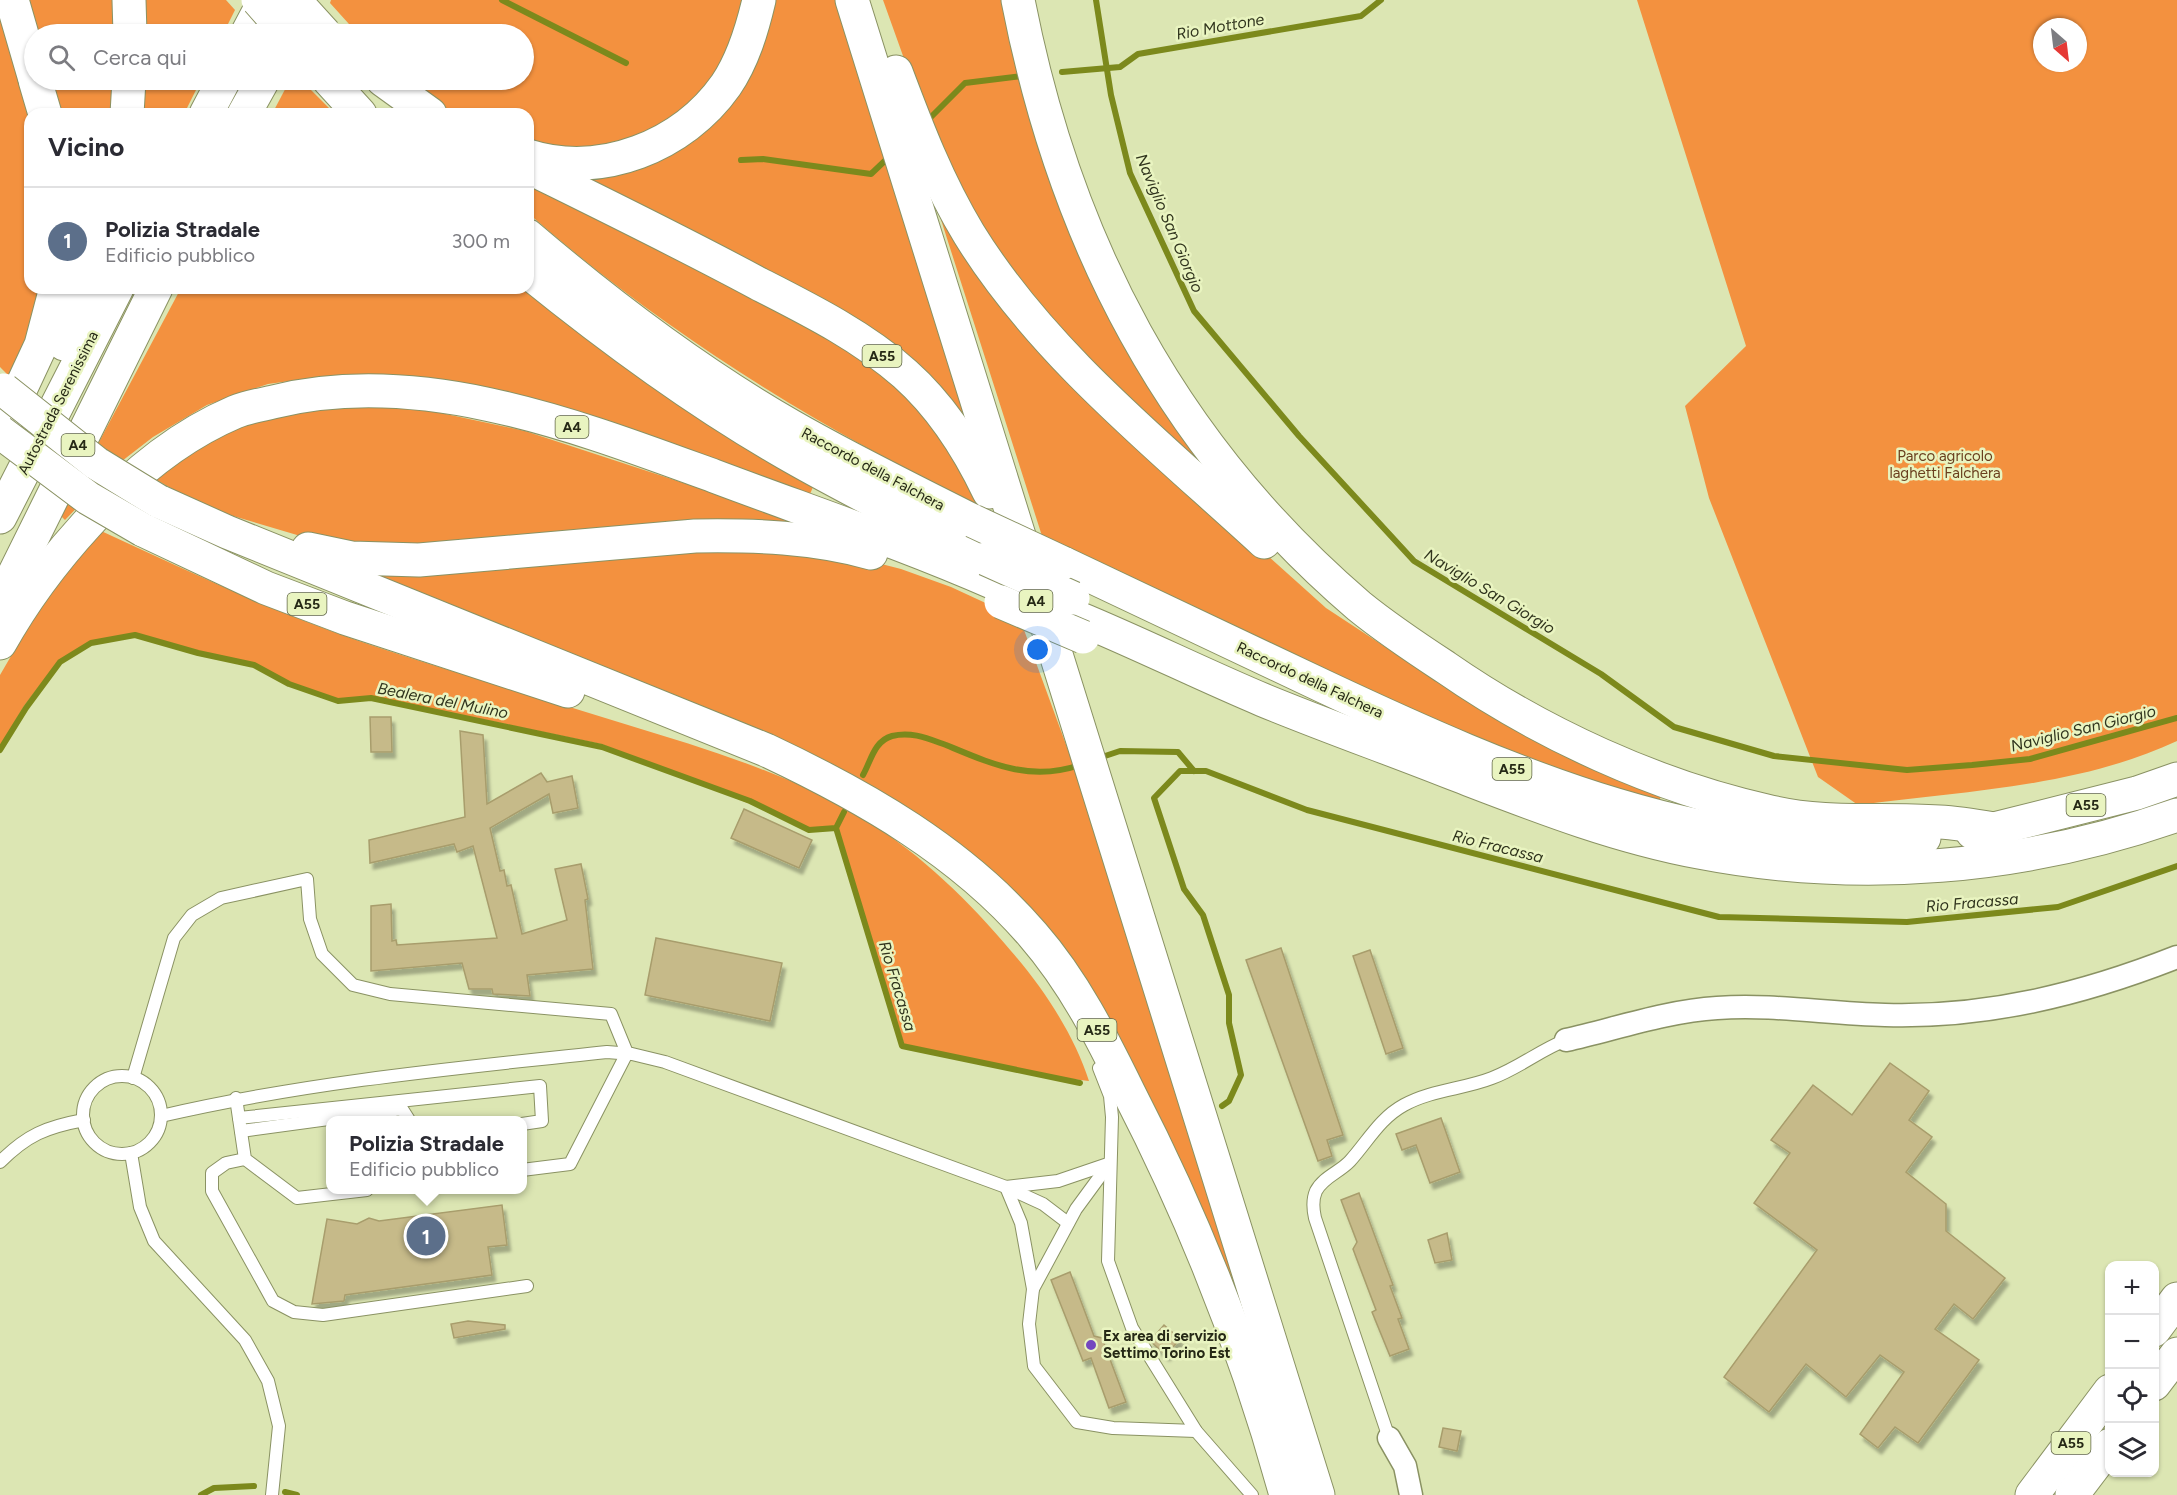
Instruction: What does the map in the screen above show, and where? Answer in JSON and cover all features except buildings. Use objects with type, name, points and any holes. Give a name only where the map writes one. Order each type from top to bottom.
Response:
[{"type":"highway","points":[[12,0],[24,41]]},
{"type":"highway","points":[[129,0],[130,24]]},
{"type":"highway","points":[[258,0],[278,24]]},
{"type":"highway","points":[[252,24],[265,0]]},
{"type":"highway","points":[[294,0],[316,24]]},
{"type":"highway","points":[[292,24],[305,0]]},
{"type":"highway","points":[[534,157],[571,163],[602,162],[650,148],[675,134],[696,118],[726,84],[747,43],[759,0]]},
{"type":"highway","points":[[852,0],[1071,703]]},
{"type":"highway","points":[[867,0],[923,144],[943,186],[969,233],[1025,310],[1075,368],[1298,573],[1510,709],[1610,759],[1718,797],[1770,812],[1818,820],[1938,822],[1994,829]]},
{"type":"highway","points":[[1018,0],[1035,80],[1062,171],[1103,272],[1154,366],[1215,457],[1281,532],[1362,608],[1420,650]]},
{"type":"highway","points":[[38,90],[43,108]]},
{"type":"highway","points":[[127,108],[128,90]]},
{"type":"highway","points":[[209,108],[219,90]]},
{"type":"highway","points":[[247,108],[257,90]]},
{"type":"highway","points":[[338,90],[355,108]]},
{"type":"highway","points":[[374,90],[391,108]]},
{"type":"highway","points":[[396,90],[422,108]]},
{"type":"highway","name":"A55","points":[[534,170],[835,323],[870,346],[913,382],[949,424],[969,452],[1000,516],[1071,703],[1318,1495]]},
{"type":"highway","name":"Raccordo della Falchera","points":[[534,241],[603,298],[732,390],[854,460],[973,521],[1462,750],[1537,779],[1618,806],[1709,827],[1827,842],[1877,844],[1994,829],[2137,793],[2177,779]]},
{"type":"highway","name":"Raccordo della Falchera","points":[[534,277],[593,324],[726,417],[994,581]]},
{"type":"highway","points":[[0,433],[41,345],[55,294]]},
{"type":"highway","points":[[0,468],[86,294]]},
{"type":"highway","name":"Autostrada Serenissima","points":[[0,517],[114,294]]},
{"type":"highway","name":"A4","points":[[0,603],[153,294]]},
{"type":"highway","points":[[2,388],[96,463],[158,501],[227,532],[709,726]]},
{"type":"highway","name":"A4","points":[[0,643],[38,584],[74,538],[114,493],[143,467],[188,435],[238,411],[289,398],[348,392],[401,393],[452,399],[506,409],[566,425],[694,469],[994,581],[1136,642]]},
{"type":"highway","name":"A55","points":[[0,433],[88,498],[143,530],[266,588],[345,618],[616,707],[709,726],[813,772],[889,814],[924,839],[1005,905],[1034,936],[1068,982],[1101,1037],[1181,1200],[1254,1391],[1286,1495]]},
{"type":"highway","points":[[227,532],[351,558],[387,561],[460,558],[695,536],[776,536],[812,540],[895,560],[955,580],[994,581]]},
{"type":"highway","name":"Raccordo della Falchera","points":[[1136,642],[1288,710],[1514,798],[1592,825],[1698,852],[1804,866],[1864,869],[1944,865],[2012,858],[2073,847],[2177,814]]},
{"type":"highway","points":[[2159,1323],[2177,1299]]},
{"type":"highway","points":[[2159,1377],[2177,1354]]},
{"type":"highway","name":"A55","points":[[2032,1495],[2105,1396]]},
{"type":"highway","name":"A55","points":[[2072,1495],[2105,1450]]},
{"type":"street","points":[[1566,1040],[1714,1008],[1783,1008],[1885,1016],[2005,1009],[2068,994],[2177,957]]},
{"type":"street","points":[[1389,1437],[1405,1466],[1411,1495]]},
{"type":"lane","points":[[133,1078],[174,938],[192,915],[221,898],[307,879],[310,919],[322,954],[353,985],[390,994],[611,1014],[627,1053],[570,1164],[527,1169]]},
{"type":"lane","points":[[1068,982],[1083,1032]]},
{"type":"lane","points":[[1389,1437],[1315,1218],[1313,1208],[1315,1192],[1321,1184],[1350,1161],[1381,1121],[1404,1104],[1512,1070],[1545,1048],[1566,1040]]},
{"type":"lane","points":[[161,1116],[236,1098],[431,1071],[606,1052],[627,1053],[665,1062],[1006,1187],[1043,1204],[1068,1223]]},
{"type":"lane","points":[[1095,1060],[1110,1096],[1108,1262],[1132,1328],[1196,1431],[1252,1495]]},
{"type":"lane","points":[[120,1076],[133,1078],[154,1092],[161,1116],[159,1128],[152,1140],[142,1148],[130,1153],[118,1154],[95,1143],[84,1120],[87,1101],[97,1085],[120,1076]]},
{"type":"lane","points":[[240,1124],[540,1086],[542,1121],[527,1123]]},
{"type":"lane","points":[[236,1098],[245,1159],[297,1198],[332,1194]]},
{"type":"lane","points":[[326,1116],[402,1109],[406,1116]]},
{"type":"lane","points":[[240,1124],[326,1116]]},
{"type":"lane","points":[[0,1162],[20,1142],[50,1126],[84,1120]]},
{"type":"lane","points":[[130,1153],[140,1207],[154,1241],[245,1340],[268,1381],[279,1426],[271,1494]]},
{"type":"lane","points":[[245,1159],[226,1163],[212,1173],[212,1191],[273,1301],[294,1312],[323,1315],[527,1286]]},
{"type":"lane","points":[[1006,1187],[1058,1181],[1109,1164]]},
{"type":"lane","points":[[1033,1289],[1068,1223],[1109,1164]]},
{"type":"lane","points":[[1006,1187],[1020,1223],[1033,1289],[1029,1324],[1034,1366],[1077,1422],[1113,1428],[1196,1431]]},
{"type":"green space","points":[[0,0],[28,108],[24,108],[24,294],[45,294],[15,382],[0,367]]},
{"type":"green space","points":[[24,0],[114,0],[115,24],[32,24]]},
{"type":"green space","points":[[144,0],[226,0],[235,10],[228,24],[145,24]]},
{"type":"green space","points":[[331,0],[747,0],[736,43],[693,108],[618,148],[534,148],[534,108],[438,108],[414,90],[534,90],[534,24],[349,24],[330,3]]},
{"type":"green space","points":[[772,0],[838,0],[971,430],[944,404],[574,173],[653,160]]},
{"type":"green space","points":[[883,0],[1006,0],[1010,24],[1206,465],[1202,468],[1089,365],[989,244],[921,106]]},
{"type":"green space","name":"Parco agricolo laghetti Falchera","points":[[1637,0],[2177,0],[2177,741],[2140,756],[2061,778],[1980,791],[1858,805],[1818,777],[1709,498],[1685,406],[1746,346]]},
{"type":"green space","points":[[50,90],[115,90],[114,108],[55,108]]},
{"type":"green space","points":[[144,90],[196,90],[187,108],[143,108]]},
{"type":"green space","points":[[285,90],[311,90],[329,108],[275,108]]},
{"type":"green space","points":[[534,181],[802,316],[904,388],[967,472],[984,508],[864,446],[746,376],[689,339],[580,257],[534,218]]},
{"type":"green space","points":[[936,204],[1209,503],[1326,608],[1460,696],[1661,797],[1658,802],[1522,757],[1439,722],[1042,536]]},
{"type":"green space","points":[[178,294],[530,294],[593,344],[691,413],[813,487],[810,494],[494,390],[393,375],[326,376],[268,384],[207,405],[153,437],[122,461],[65,520],[60,515]]},
{"type":"green space","points":[[372,406],[427,410],[525,431],[760,508],[794,522],[794,527],[535,542],[341,548],[206,508],[153,478],[234,427],[283,412]]},
{"type":"green space","points":[[99,530],[325,629],[426,663],[720,754],[781,777],[839,805],[887,834],[926,864],[962,897],[995,933],[1035,980],[1056,1012],[1075,1046],[1089,1081],[1064,1078],[904,1044],[838,829],[834,826],[810,828],[601,744],[370,696],[339,699],[291,683],[254,663],[136,634],[90,642],[59,660],[24,706],[0,747],[0,675],[35,615]]},
{"type":"green space","points":[[686,546],[854,557],[901,569],[951,587],[1020,619],[1083,791],[1259,1344],[995,876],[379,581],[380,575]]},
{"type":"waterway","name":"Rio Mottone","points":[[502,0],[626,63]]},
{"type":"waterway","name":"Naviglio San Giorgio","points":[[1096,0],[1111,95],[1130,173],[1194,311],[1299,436],[1414,561],[1601,674],[1674,727],[1774,756],[1907,770],[1972,765],[2030,759],[2177,718]]},
{"type":"waterway","name":"Rio Mottone","points":[[1062,72],[1120,67],[1138,54],[1361,16],[1381,0]]},
{"type":"waterway","name":"Rio Mottone","points":[[929,119],[965,83],[1022,76]]},
{"type":"waterway","name":"Rio Mottone","points":[[741,160],[763,159],[871,174],[891,155]]},
{"type":"waterway","name":"Bealera del Mulino","points":[[0,750],[26,708],[60,662],[91,643],[135,635],[198,653],[254,665],[289,684],[338,701],[371,698],[602,747],[750,801],[809,830],[836,828],[844,812]]},
{"type":"waterway","name":"Bealera del Mulino","points":[[863,775],[881,742],[899,735],[927,738],[979,759],[1028,771],[1062,770],[1080,765]]},
{"type":"waterway","name":"Bealera del Mulino","points":[[1105,756],[1120,751],[1178,752],[1194,771]]},
{"type":"waterway","name":"Rio Fracassa","points":[[1222,1106],[1229,1101],[1241,1075],[1229,1023],[1229,995],[1203,915],[1184,889],[1154,798],[1180,771],[1206,771],[1307,810],[1719,917],[1907,922],[2058,907],[2177,866]]},
{"type":"waterway","name":"Rio Fracassa","points":[[836,828],[902,1046],[1080,1083]]},
{"type":"waterway","points":[[201,1495],[214,1488],[254,1486]]},
{"type":"waterway","points":[[285,1492],[297,1495]]},
{"type":"place","name":"Polizia Stradale","points":[[426,1236]]},
{"type":"place","name":"Ex area di servizio Settimo Torino Est","points":[[1091,1345]]}]
